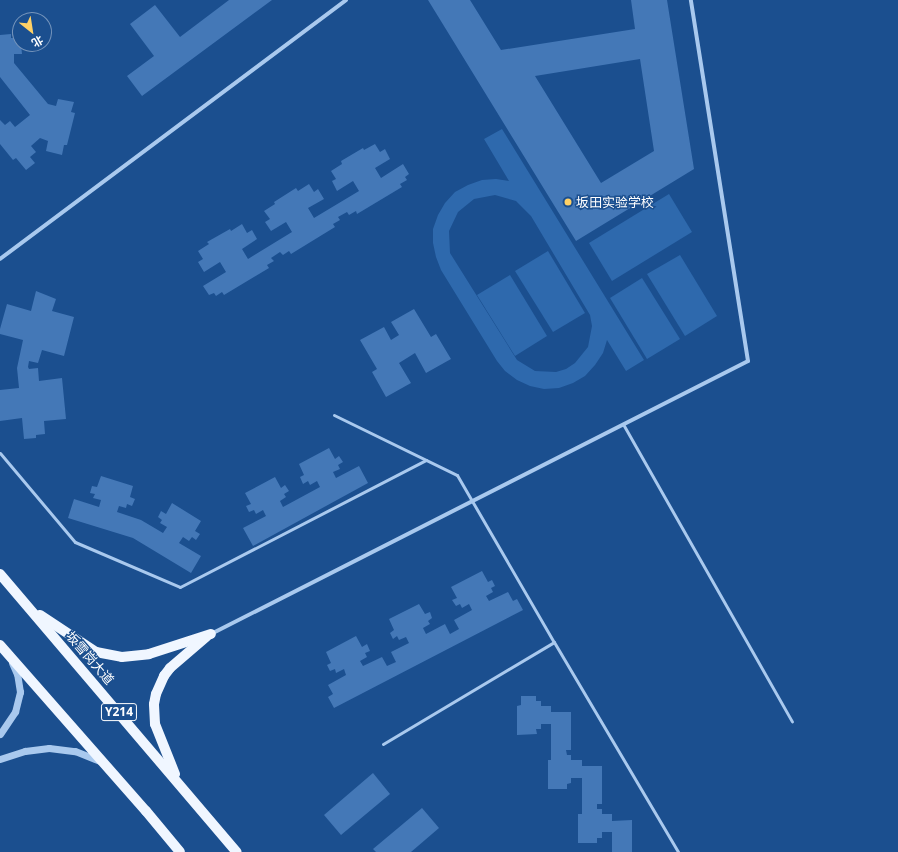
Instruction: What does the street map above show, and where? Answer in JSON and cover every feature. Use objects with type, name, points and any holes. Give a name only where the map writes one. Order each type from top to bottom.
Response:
[{"type":"main road","name":"坂雪岗大道","points":[[0,574],[237,852]]},
{"type":"main road","points":[[27,606],[84,645],[109,656],[135,657],[149,654],[211,634]]},
{"type":"main road","points":[[179,783],[155,724],[154,704],[156,694],[164,676],[170,668],[211,634]]},
{"type":"main road","points":[[0,645],[106,764],[180,852]]},
{"type":"street","points":[[0,259],[346,0]]},
{"type":"street","points":[[211,634],[748,361],[691,0]]},
{"type":"street","points":[[0,734],[15,712],[20,692],[17,674],[8,654]]},
{"type":"street","points":[[0,759],[24,750],[49,748],[75,751],[106,764]]},
{"type":"lane","points":[[334,415],[457,475],[678,852]]},
{"type":"lane","points":[[623,424],[792,721]]},
{"type":"lane","points":[[0,452],[75,542],[180,587],[426,460]]},
{"type":"lane","points":[[383,744],[554,642]]},
{"type":"shaded area","points":[[502,129],[644,360],[626,371],[607,340],[603,353],[585,376],[573,383],[559,388],[544,389],[530,386],[517,380],[505,371],[497,361],[441,270],[433,243],[433,229],[438,215],[445,203],[455,192],[482,180],[496,179],[509,181],[484,139]],"holes":[[[495,195],[516,201],[531,216],[590,315],[592,326],[588,347],[575,363],[566,369],[556,372],[535,371],[517,360],[450,253],[449,231],[458,212],[474,199]]]},
{"type":"shaded area","points":[[669,194],[692,232],[612,281],[589,243]]},
{"type":"shaded area","points":[[548,251],[585,313],[553,332],[515,271]]},
{"type":"shaded area","points":[[680,255],[717,316],[685,336],[647,274]]},
{"type":"shaded area","points":[[510,275],[547,336],[515,356],[477,295]]},
{"type":"shaded area","points":[[642,278],[680,339],[647,359],[610,298]]},
{"type":"building","points":[[229,0],[272,0],[142,96],[127,76],[154,56],[130,24],[155,5],[180,37]]},
{"type":"building","points":[[428,0],[470,0],[501,50],[635,29],[631,0],[667,0],[694,169],[576,241]],"holes":[[[640,59],[654,151],[601,183],[535,76]]]},
{"type":"building","points":[[11,34],[12,52],[22,52],[22,54],[14,54],[14,63],[48,104],[56,106],[58,99],[74,102],[71,112],[75,113],[67,145],[64,145],[62,155],[46,151],[48,141],[40,138],[31,146],[36,152],[30,157],[35,163],[26,170],[16,158],[13,160],[0,144],[0,120],[5,125],[10,121],[15,127],[30,115],[0,77],[0,35]]},
{"type":"building","points":[[375,144],[380,152],[385,149],[390,159],[375,168],[381,178],[403,164],[409,174],[405,177],[407,180],[400,184],[402,187],[357,214],[356,211],[349,215],[347,212],[338,217],[340,220],[333,224],[335,227],[291,254],[289,251],[283,255],[280,252],[271,258],[274,261],[267,265],[269,268],[224,295],[222,292],[216,296],[214,293],[209,295],[203,286],[226,272],[220,262],[204,272],[198,262],[203,259],[198,251],[209,244],[207,242],[242,224],[247,233],[252,230],[257,239],[242,249],[248,259],[292,232],[286,222],[271,231],[265,222],[270,219],[264,211],[275,204],[274,202],[296,188],[298,191],[309,184],[314,192],[318,189],[324,199],[308,208],[314,218],[359,191],[353,181],[337,191],[332,181],[336,179],[331,171],[342,164],[341,161],[363,148],[364,150]]},
{"type":"building","points":[[36,291],[56,299],[52,311],[74,317],[64,356],[42,350],[38,363],[29,361],[28,367],[29,369],[38,368],[39,381],[62,378],[66,419],[44,421],[45,434],[36,435],[36,438],[24,439],[22,418],[0,421],[0,390],[19,388],[17,368],[23,340],[0,334],[0,329],[7,304],[31,311]]},
{"type":"building","points":[[414,309],[431,337],[436,334],[451,359],[426,373],[415,353],[399,363],[411,383],[386,397],[372,372],[377,369],[360,340],[384,327],[391,340],[399,335],[391,322]]},
{"type":"building","points":[[329,448],[335,459],[339,456],[343,462],[338,465],[340,469],[333,472],[336,478],[359,466],[368,483],[253,546],[243,528],[266,516],[263,510],[256,514],[254,510],[249,512],[246,506],[251,504],[245,493],[275,477],[281,488],[285,485],[289,491],[284,494],[286,497],[280,501],[283,507],[320,487],[317,481],[310,485],[308,481],[303,484],[300,477],[304,475],[299,464]]},
{"type":"building","points":[[101,476],[133,486],[130,497],[135,499],[132,506],[127,504],[126,508],[119,506],[117,512],[141,520],[163,533],[167,527],[160,523],[162,520],[158,517],[161,511],[166,514],[172,503],[201,521],[195,531],[200,534],[196,540],[192,537],[189,541],[183,537],[179,543],[201,556],[191,573],[133,538],[68,518],[74,499],[99,507],[101,500],[93,498],[95,494],[90,493],[92,486],[97,487]]},
{"type":"building","points":[[482,571],[488,582],[492,580],[495,586],[491,588],[493,592],[486,596],[489,601],[508,592],[513,601],[517,599],[523,610],[334,708],[328,697],[333,694],[328,685],[346,675],[344,669],[336,673],[335,669],[330,671],[327,665],[331,663],[326,652],[356,636],[362,647],[367,644],[370,651],[365,653],[367,657],[360,661],[363,666],[382,657],[387,666],[396,662],[391,652],[409,643],[406,637],[399,640],[397,636],[393,639],[390,633],[394,630],[389,619],[419,604],[425,614],[430,612],[432,618],[428,621],[430,624],[423,628],[426,634],[445,624],[450,634],[459,629],[454,620],[472,610],[469,604],[462,608],[460,604],[456,606],[452,600],[457,598],[451,587]]},
{"type":"building","points":[[521,696],[536,696],[536,701],[541,701],[541,706],[551,706],[551,712],[571,712],[571,750],[566,750],[567,755],[571,755],[571,760],[582,760],[582,766],[602,766],[602,804],[597,804],[597,809],[602,809],[602,814],[612,814],[612,821],[632,820],[632,852],[612,852],[612,832],[602,832],[602,838],[597,838],[597,843],[578,843],[578,814],[582,814],[582,778],[571,778],[571,783],[567,784],[567,789],[548,789],[548,760],[551,760],[551,724],[541,724],[541,729],[536,729],[537,734],[517,735],[517,706],[521,705]]},
{"type":"building","points":[[373,773],[390,794],[341,835],[324,815]]},
{"type":"building","points":[[422,808],[439,828],[411,852],[376,852],[373,849]]},
{"type":"place","name":"坂田实验学校","points":[[568,202]]}]
